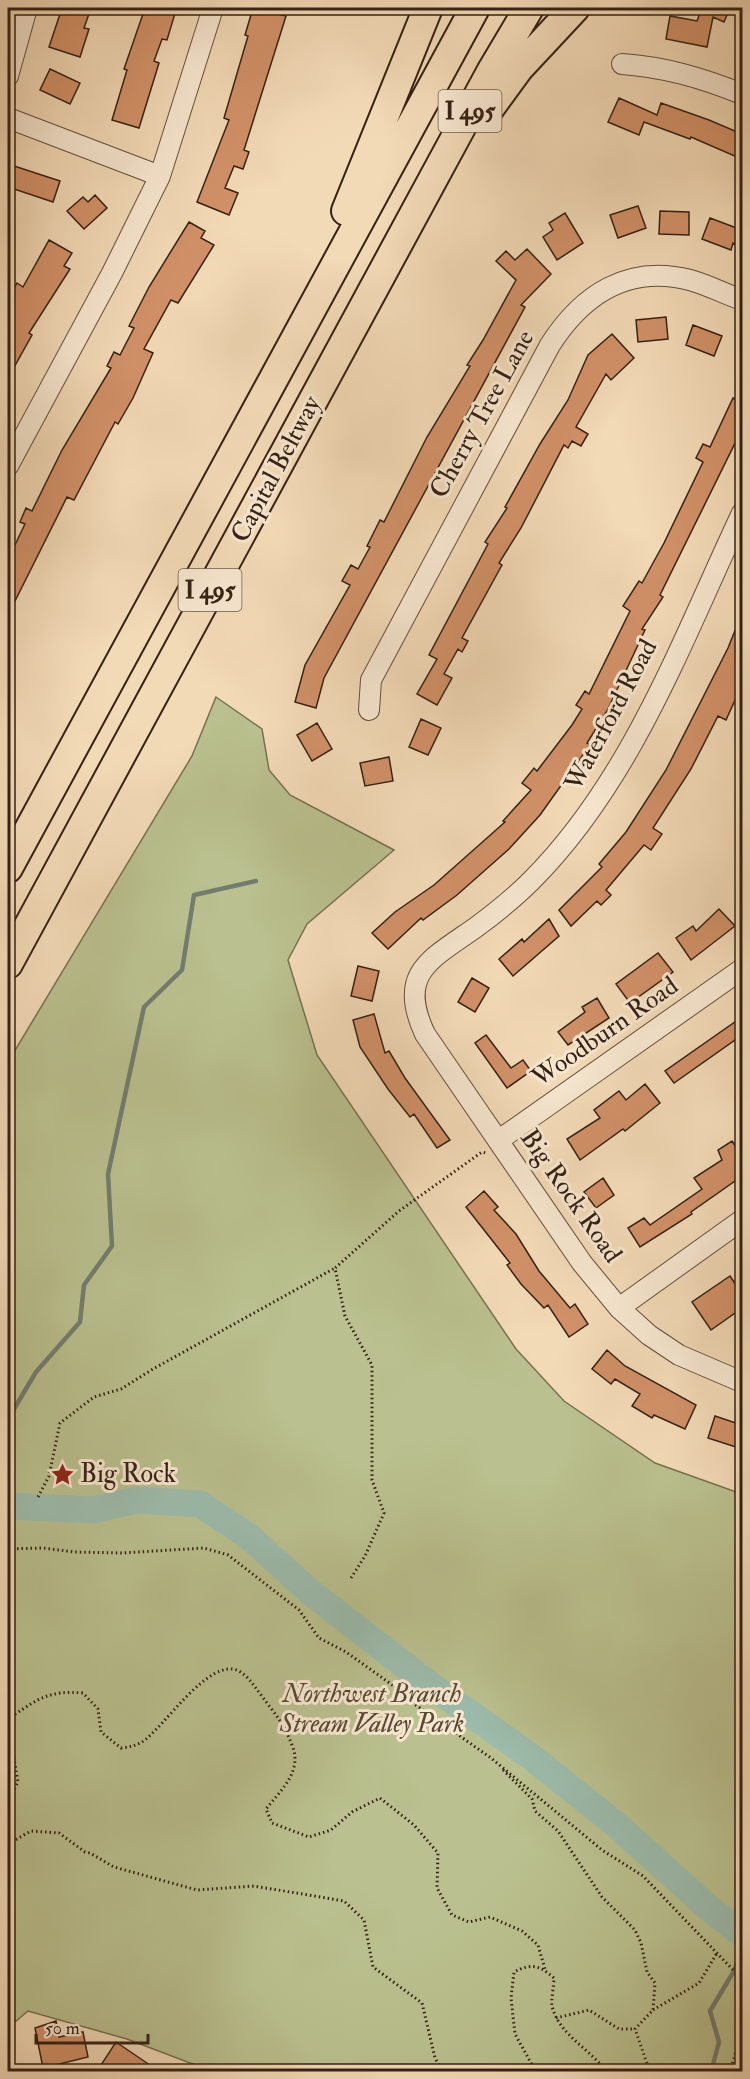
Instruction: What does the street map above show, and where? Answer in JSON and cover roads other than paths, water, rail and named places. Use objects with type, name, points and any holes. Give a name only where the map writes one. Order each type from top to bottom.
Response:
[{"type":"highway","points":[[299,330],[428,8]]},
{"type":"highway","name":"Capital Beltway","points":[[8,868],[475,8]]},
{"type":"highway","name":"Capital Beltway","points":[[8,964],[413,215],[529,8]]},
{"type":"highway","points":[[413,215],[519,68],[575,8]]},
{"type":"street","points":[[8,76],[27,8]]},
{"type":"street","points":[[8,466],[112,273],[160,176],[213,8]]},
{"type":"street","points":[[622,64],[683,72],[741,89]]},
{"type":"street","points":[[8,118],[160,176]]},
{"type":"street","name":"Cherry Tree Lane","points":[[369,710],[370,680],[529,383],[567,319],[585,302],[606,288],[646,277],[691,280],[742,300]]},
{"type":"street","name":"Waterford Road","points":[[414,989],[424,966],[483,922],[530,882],[577,829],[607,788],[630,748],[742,513]]},
{"type":"street","name":"Woodburn Road","points":[[502,1144],[742,969]]},
{"type":"street","name":"Big Rock Road","points":[[414,989],[413,1005],[424,1034],[582,1263],[619,1308],[649,1335],[679,1355],[742,1382]]},
{"type":"street","points":[[619,1308],[742,1220]]},
{"type":"waterway","points":[[8,1419],[36,1372],[80,1322],[84,1285],[112,1246],[108,1174],[144,1007],[182,970],[194,895],[256,881]]},
{"type":"waterway","points":[[8,1506],[92,1510],[137,1500],[200,1504],[248,1536],[309,1591],[430,1685],[530,1756],[613,1822],[710,1909],[742,1934]]},
{"type":"waterway","points":[[711,2072],[719,2042],[710,2011],[734,1971],[742,1949]]},
{"type":"place","name":"Big Rock","points":[[62,1474]]},
{"type":"park label","name":"Northwest Branch Stream Valley Park","points":[[372,1708]]}]
